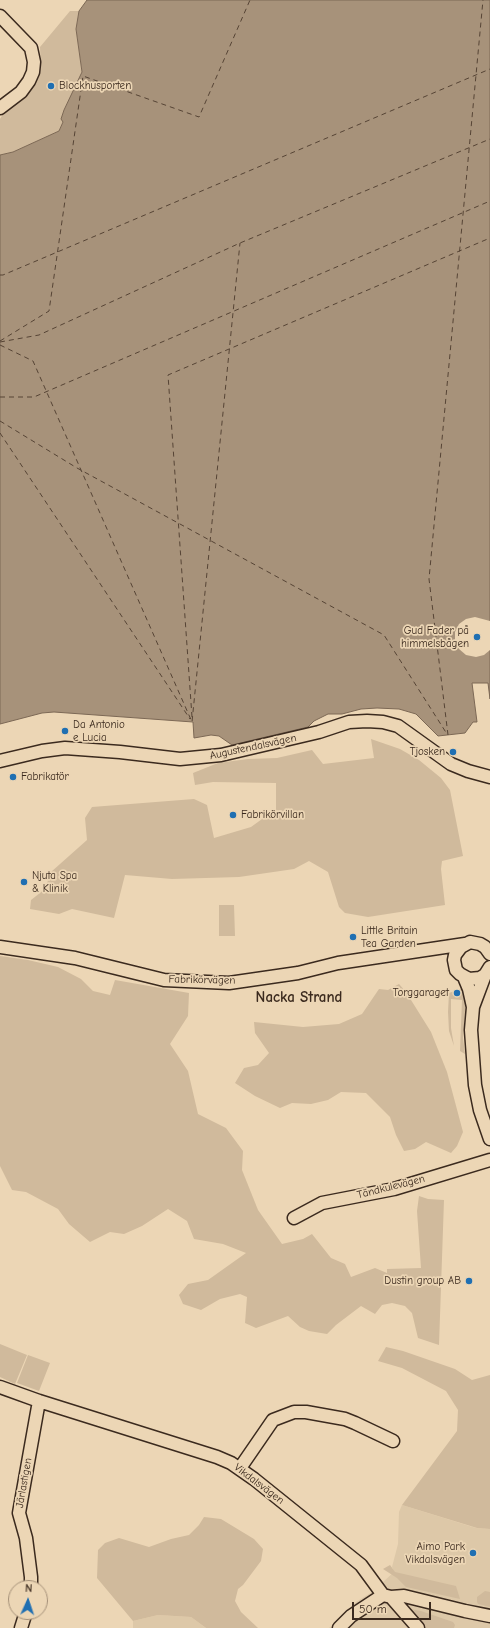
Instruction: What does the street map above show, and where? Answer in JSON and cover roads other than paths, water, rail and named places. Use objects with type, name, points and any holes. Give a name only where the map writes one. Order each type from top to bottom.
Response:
[{"type":"street","points":[[0,16],[31,48],[34,62],[29,81],[21,92],[0,108]]},
{"type":"street","name":"Augustendalsvägen","points":[[0,761],[42,751],[65,748],[120,752],[180,759],[217,756],[304,736],[349,722],[367,721],[383,722],[398,726],[451,764],[468,771],[490,777]]},
{"type":"street","points":[[455,965],[455,955],[457,950],[470,943],[490,939]]},
{"type":"street","points":[[470,943],[484,947],[490,954]]},
{"type":"street","name":"Fabrikörvägen","points":[[0,947],[75,958],[164,980],[229,983],[298,973],[338,963],[470,943]]},
{"type":"street","points":[[429,950],[446,956],[464,977],[469,989],[473,1007],[471,1030],[475,1080],[480,1110],[490,1139]]},
{"type":"street","points":[[464,977],[475,979],[488,971]]},
{"type":"street","points":[[473,1007],[488,971]]},
{"type":"street","name":"Tändkulevägen","points":[[294,1218],[322,1203],[394,1189],[490,1160]]},
{"type":"street","name":"Vikdalsvägen","points":[[0,1387],[39,1401],[217,1457],[240,1468],[361,1565],[387,1596],[418,1628]]},
{"type":"street","name":"Järlastigen","points":[[31,1580],[26,1538],[19,1512],[39,1401]]},
{"type":"street","points":[[240,1468],[273,1420],[294,1412],[306,1412],[345,1419],[393,1441]]},
{"type":"street","points":[[339,1628],[351,1616],[387,1596],[404,1596],[490,1616]]},
{"type":"place","name":"Blockhusporten","points":[[51,86]]},
{"type":"place","name":"Gud Fader på himmelsbågen","points":[[477,637]]},
{"type":"place","name":"Da Antonio e Lucia","points":[[65,731]]},
{"type":"place","name":"Tjosken","points":[[453,752]]},
{"type":"place","name":"Fabrikatör","points":[[13,777]]},
{"type":"place","name":"Fabrikörvillan","points":[[233,815]]},
{"type":"place","name":"Njuta Spa & Klinik","points":[[24,882]]},
{"type":"place","name":"Little Britain Tea Garden","points":[[353,937]]},
{"type":"place","name":"Torggaraget","points":[[457,993]]},
{"type":"place","name":"Dustin group AB","points":[[469,1281]]},
{"type":"place","name":"Aimo Park Vikdalsvägen","points":[[473,1553]]},
{"type":"district","name":"Nacka Strand","points":[[299,998]]}]
